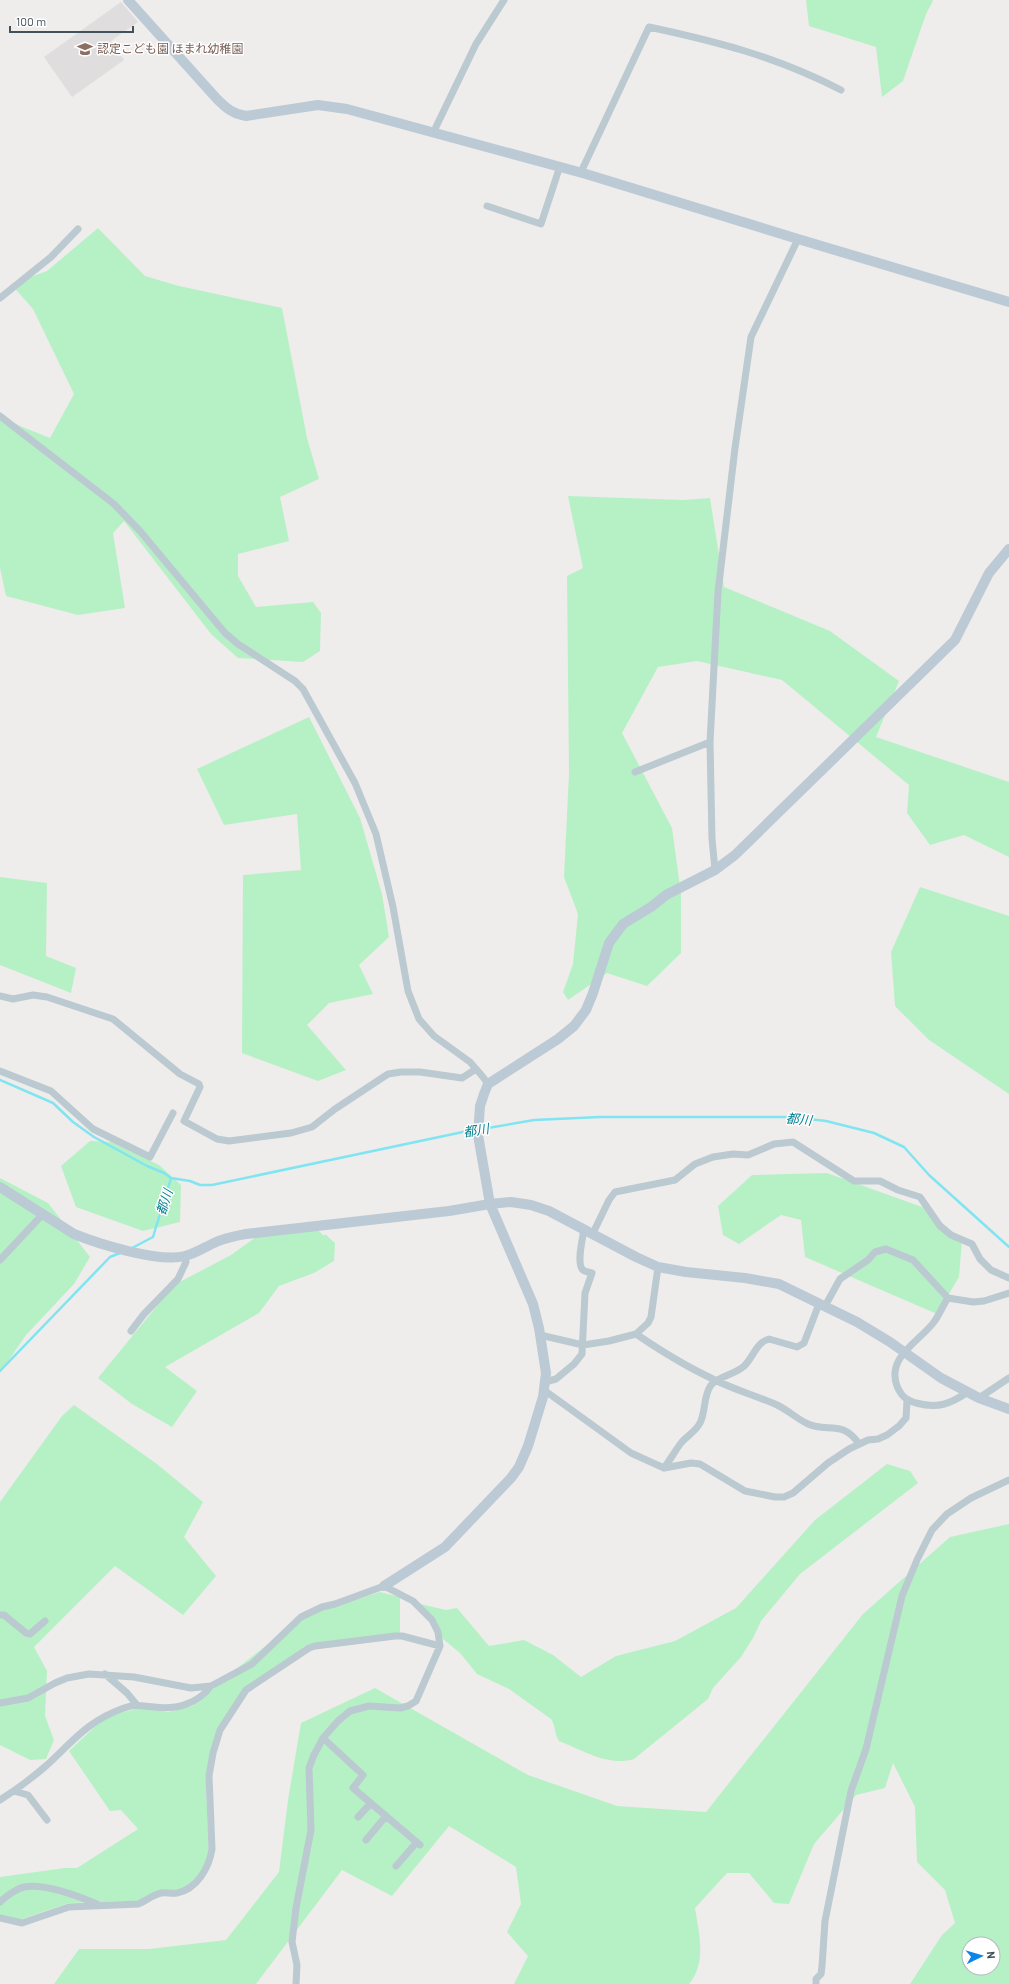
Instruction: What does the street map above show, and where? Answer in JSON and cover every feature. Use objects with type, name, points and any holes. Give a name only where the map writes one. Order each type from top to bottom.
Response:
[{"type":"street","points":[[128,0],[217,99],[236,114],[246,116],[299,107],[335,106],[581,172],[798,240],[1009,302]]},
{"type":"street","points":[[434,132],[476,44],[504,0]]},
{"type":"street","points":[[581,172],[649,27],[750,52],[808,73],[841,90]]},
{"type":"street","points":[[487,206],[541,224],[560,166]]},
{"type":"street","points":[[0,298],[51,257],[78,229]]},
{"type":"street","points":[[715,870],[712,839],[710,742],[718,592],[735,448],[751,337],[798,240]]},
{"type":"street","points":[[0,416],[114,504],[140,531],[225,633],[238,644],[295,681],[303,689],[355,783],[376,834],[393,907],[408,991],[419,1019],[434,1036],[476,1069],[488,1084]]},
{"type":"street","points":[[0,1703],[28,1698],[67,1678],[89,1674],[105,1674],[142,1678],[191,1688],[210,1686],[252,1664],[300,1617],[322,1607],[335,1604],[384,1586],[444,1547],[511,1478],[519,1467],[528,1446],[544,1386],[545,1361],[540,1335],[528,1292],[490,1204],[478,1135],[480,1106],[488,1084],[558,1039],[574,1026],[586,1010],[594,994],[609,943],[623,924],[652,907],[666,895],[715,870],[736,855],[955,640],[986,578],[1009,549]]},
{"type":"street","points":[[635,772],[710,742]]},
{"type":"street","points":[[0,996],[13,999],[33,995],[47,996],[113,1019],[180,1074],[199,1084],[200,1087],[184,1121],[217,1139],[229,1141],[291,1133],[312,1127],[335,1109],[388,1074],[420,1072],[462,1078],[476,1069]]},
{"type":"street","points":[[0,1071],[51,1091],[93,1129],[150,1157],[173,1113]]},
{"type":"street","points":[[544,1386],[556,1379],[574,1364],[582,1354],[585,1293],[592,1274],[583,1270],[580,1266],[580,1255],[588,1231],[609,1200],[615,1192],[674,1180],[695,1164],[713,1157],[733,1154],[748,1155],[774,1144],[793,1142],[854,1181],[880,1181],[898,1190],[920,1197],[940,1226],[951,1235],[972,1244],[980,1259],[991,1270],[1009,1278]]},
{"type":"street","points":[[0,1187],[74,1234],[97,1243],[173,1258],[184,1256],[217,1242],[246,1234],[449,1211],[490,1204],[511,1202],[532,1205],[549,1211],[658,1267],[686,1272],[745,1278],[779,1284],[857,1322],[890,1342],[941,1378],[979,1398],[1009,1409]]},
{"type":"street","points":[[0,1260],[42,1215]]},
{"type":"street","points":[[664,1468],[681,1443],[699,1425],[703,1418],[707,1392],[715,1381],[742,1368],[749,1362],[760,1343],[764,1340],[769,1338],[797,1347],[804,1343],[822,1305],[840,1279],[880,1250],[886,1249],[913,1260],[948,1298],[972,1302],[984,1301],[1009,1293]]},
{"type":"street","points":[[131,1331],[144,1314],[178,1280],[186,1262],[184,1256]]},
{"type":"street","points":[[540,1335],[583,1345],[636,1334],[648,1323],[651,1317],[658,1267]]},
{"type":"street","points":[[948,1298],[934,1322],[903,1352],[895,1371],[895,1380],[902,1396],[907,1400],[935,1406],[946,1404],[968,1392]]},
{"type":"street","points":[[636,1334],[669,1356],[715,1381],[777,1405],[809,1425],[835,1427],[845,1430],[855,1438],[859,1444]]},
{"type":"street","points":[[979,1398],[1009,1378]]},
{"type":"street","points":[[544,1386],[618,1445],[631,1453],[664,1468],[691,1463],[700,1464],[745,1491],[775,1497],[784,1497],[803,1486],[828,1463],[849,1449],[868,1440],[878,1439],[899,1426],[906,1418],[907,1400]]},
{"type":"street","points":[[816,1984],[822,1966],[825,1921],[851,1791],[866,1749],[902,1596],[917,1560],[932,1530],[947,1514],[971,1498],[1009,1480]]},
{"type":"street","points":[[296,1984],[297,1965],[292,1942],[296,1908],[311,1830],[310,1768],[323,1738],[338,1721],[350,1711],[370,1706],[400,1708],[408,1706],[416,1701],[440,1646],[438,1632],[432,1620],[413,1601],[384,1586]]},
{"type":"street","points":[[0,1615],[4,1615],[26,1634],[30,1634],[45,1621]]},
{"type":"street","points":[[0,1918],[22,1923],[69,1907],[138,1904],[147,1898],[162,1893],[176,1894],[194,1884],[204,1872],[211,1858],[212,1849],[209,1787],[213,1753],[220,1730],[246,1690],[308,1648],[315,1646],[402,1636],[440,1646]]},
{"type":"street","points":[[105,1674],[127,1693],[137,1705]]},
{"type":"street","points":[[0,1800],[46,1766],[76,1736],[98,1719],[137,1705],[167,1708],[180,1706],[193,1702],[205,1694],[210,1686]]},
{"type":"street","points":[[323,1738],[363,1775],[353,1788],[419,1844],[396,1866]]},
{"type":"street","points":[[14,1791],[28,1795],[47,1820]]},
{"type":"street","points":[[358,1817],[370,1803]]},
{"type":"street","points":[[366,1840],[386,1816]]},
{"type":"street","points":[[0,1902],[22,1887],[31,1887],[68,1892],[101,1905]]},
{"type":"shaded area","name":"認定こども園 ほまれ幼稚園","points":[[121,2],[138,22],[111,41],[124,60],[72,97],[44,57]]},
{"type":"green space","points":[[806,0],[933,1],[926,14],[903,81],[882,97],[876,47],[809,26]]},
{"type":"green space","points":[[98,228],[145,276],[179,286],[282,308],[307,438],[319,479],[280,497],[289,541],[238,554],[238,576],[256,607],[313,602],[321,613],[320,651],[303,662],[238,658],[211,634],[124,521],[113,533],[125,608],[78,615],[6,596],[0,568],[0,418],[50,438],[74,394],[33,309],[11,284],[47,271]]},
{"type":"green space","points":[[568,496],[683,500],[710,498],[724,587],[830,631],[899,681],[876,737],[1009,782],[1009,857],[964,835],[930,845],[907,813],[909,785],[782,680],[697,661],[658,667],[622,733],[672,828],[681,894],[681,953],[647,986],[607,973],[568,1000],[563,992],[573,964],[578,914],[564,877],[569,773],[567,576],[583,568]]},
{"type":"green space","points":[[309,717],[360,818],[382,894],[389,937],[359,965],[373,994],[329,1003],[307,1025],[346,1070],[318,1081],[242,1053],[243,875],[301,870],[297,814],[224,825],[197,769]]},
{"type":"green space","points":[[0,877],[47,883],[46,956],[76,968],[71,993],[0,965]]},
{"type":"green space","points":[[920,887],[1009,916],[1009,1094],[929,1040],[895,1006],[891,952]]},
{"type":"green space","points":[[90,1141],[112,1142],[159,1165],[181,1185],[180,1222],[143,1231],[76,1207],[61,1166]]},
{"type":"green space","points":[[827,1173],[925,1208],[962,1240],[959,1277],[937,1314],[805,1257],[801,1220],[781,1215],[739,1244],[723,1235],[718,1206],[752,1175]]},
{"type":"green space","points":[[0,1178],[48,1203],[90,1257],[74,1284],[26,1335],[0,1373]]},
{"type":"green space","points":[[315,1227],[324,1236],[325,1234],[335,1243],[334,1261],[314,1273],[279,1286],[259,1313],[165,1367],[197,1391],[172,1427],[132,1404],[98,1378],[174,1285],[231,1255],[256,1237]]},
{"type":"green space","points":[[74,1405],[157,1464],[203,1502],[184,1537],[216,1576],[183,1615],[115,1566],[34,1647],[47,1671],[45,1716],[54,1740],[46,1759],[30,1760],[0,1745],[0,1502],[62,1416]]},
{"type":"green space","points":[[887,1464],[910,1471],[918,1483],[800,1574],[761,1621],[753,1638],[741,1657],[713,1688],[708,1699],[634,1759],[615,1761],[605,1759],[586,1753],[559,1741],[551,1719],[509,1689],[477,1674],[460,1653],[443,1639],[438,1628],[420,1604],[446,1610],[457,1608],[489,1646],[524,1640],[553,1655],[581,1677],[616,1656],[675,1641],[736,1608],[815,1520]]},
{"type":"green space","points":[[1009,1524],[1009,1984],[910,1984],[942,1935],[955,1923],[945,1890],[917,1862],[915,1807],[893,1763],[885,1788],[856,1795],[814,1844],[789,1904],[774,1903],[749,1873],[727,1873],[695,1908],[700,1937],[700,1957],[695,1976],[689,1984],[514,1984],[528,1956],[507,1932],[521,1904],[516,1867],[449,1826],[392,1896],[342,1870],[256,1984],[54,1984],[79,1949],[149,1949],[226,1940],[279,1872],[288,1800],[301,1723],[375,1688],[528,1775],[617,1806],[706,1812],[863,1614],[950,1537]]},
{"type":"green space","points":[[380,1592],[400,1597],[400,1633],[310,1644],[304,1647],[244,1689],[219,1726],[206,1788],[209,1852],[198,1877],[189,1885],[178,1891],[139,1901],[69,1903],[19,1920],[0,1916],[0,1877],[65,1868],[77,1868],[138,1829],[121,1810],[110,1811],[69,1751],[101,1721],[119,1713],[140,1708],[168,1712],[192,1706],[201,1701],[226,1677],[304,1616]]},
{"type":"waterway","name":"都川","points":[[0,1080],[53,1103],[73,1122],[94,1137],[147,1166],[164,1173],[171,1178],[190,1181],[200,1185],[212,1185],[477,1129]]},
{"type":"waterway","name":"都川","points":[[482,1129],[534,1120],[600,1117],[790,1117],[826,1121],[874,1133],[904,1147],[929,1175],[1009,1247]]},
{"type":"waterway","name":"都川","points":[[132,1248],[153,1237],[171,1178]]},
{"type":"waterway","name":"都川","points":[[0,1371],[110,1257],[120,1253]]},
{"type":"place","name":"認定こども園 ほまれ幼稚園","points":[[85,49]]}]
